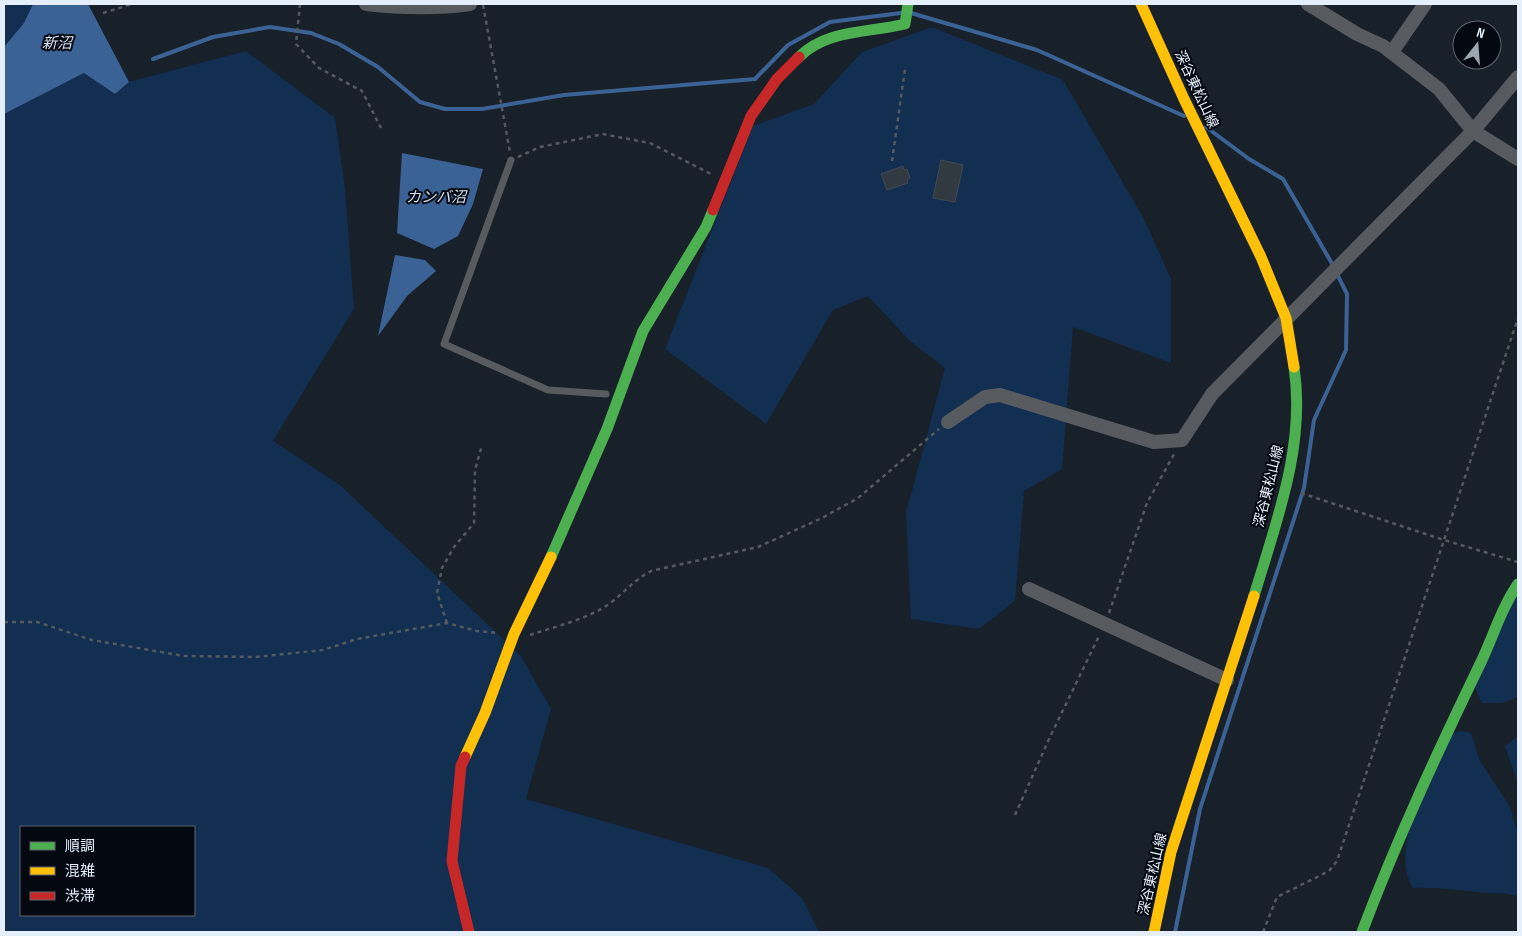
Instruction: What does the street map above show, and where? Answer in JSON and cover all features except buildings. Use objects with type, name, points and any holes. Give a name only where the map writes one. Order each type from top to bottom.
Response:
[{"type":"street","points":[[366,4],[405,8],[444,8],[470,4]]},
{"type":"street","points":[[470,932],[452,861],[461,766],[485,712],[514,634],[554,551],[607,429],[643,331],[706,227],[751,116],[777,79],[806,48],[833,36],[886,29],[905,24],[908,4]]},
{"type":"street","name":"深谷東松山線","points":[[1142,4],[1184,99],[1261,257],[1286,318],[1297,387],[1296,435],[1285,488],[1171,852],[1154,932]]},
{"type":"street","points":[[1308,4],[1392,52],[1439,90],[1473,130],[1518,159]]},
{"type":"street","points":[[1392,52],[1425,4]]},
{"type":"street","points":[[948,422],[985,397],[1000,395],[1154,442],[1182,440],[1212,394],[1473,130],[1518,77]]},
{"type":"street","points":[[1362,932],[1387,868],[1452,717],[1483,658],[1507,600],[1518,584]]},
{"type":"street","points":[[1029,589],[1226,680]]},
{"type":"lane","points":[[511,160],[444,344],[548,390],[606,394]]},
{"type":"path","points":[[103,13],[132,4]]},
{"type":"path","points":[[300,4],[296,44],[319,68],[362,91],[381,128]]},
{"type":"path","points":[[483,4],[511,160],[540,147],[603,134],[650,143],[724,181]]},
{"type":"path","points":[[892,161],[905,69]]},
{"type":"path","points":[[1262,932],[1277,897],[1329,870],[1337,861],[1518,318]]},
{"type":"path","points":[[4,622],[37,622],[92,640],[184,656],[256,657],[323,650],[357,639],[447,622],[477,631],[527,636],[548,631],[607,605],[636,579],[651,571],[758,547],[822,518],[858,498],[948,422]]},
{"type":"path","points":[[447,622],[436,593],[442,568],[454,547],[464,538],[474,523],[475,470],[482,445]]},
{"type":"path","points":[[1285,488],[1518,562]]},
{"type":"shaded area","points":[[4,4],[33,4],[24,23],[4,47]]},
{"type":"shaded area","points":[[932,27],[1063,80],[1144,219],[1171,279],[1171,363],[1073,327],[1062,469],[1024,491],[1015,601],[979,629],[911,619],[906,513],[945,368],[909,340],[868,296],[833,310],[766,424],[665,349],[753,126],[814,104],[862,52]]},
{"type":"shaded area","points":[[246,51],[335,118],[345,188],[354,309],[273,441],[340,485],[521,656],[551,709],[526,799],[768,868],[802,898],[819,932],[4,932],[4,114],[84,73],[115,94],[129,82]]},
{"type":"shaded area","points":[[1518,590],[1518,697],[1502,703],[1482,703],[1475,687]]},
{"type":"shaded area","points":[[1461,731],[1471,733],[1480,761],[1509,805],[1518,834],[1518,897],[1507,894],[1413,888],[1406,872],[1405,853],[1415,811],[1449,734]]},
{"type":"shaded area","points":[[1518,736],[1518,784],[1505,746]]},
{"type":"water","name":"新沼","points":[[33,4],[88,4],[129,82],[115,94],[84,73],[4,114],[4,47],[24,23]]},
{"type":"water","name":"カンバ沼","points":[[402,153],[483,169],[473,204],[458,236],[434,249],[397,233]]},
{"type":"water","points":[[395,255],[425,260],[436,271],[407,296],[378,336]]},
{"type":"waterway","points":[[153,59],[213,37],[270,27],[311,33],[339,44],[378,67],[420,102],[445,109],[482,109],[564,95],[755,79],[788,45],[830,22],[901,13]]},
{"type":"waterway","points":[[911,13],[1037,50],[1184,116]]},
{"type":"waterway","points":[[1206,127],[1249,159],[1283,179],[1334,267]]},
{"type":"waterway","points":[[1175,932],[1200,809],[1304,488],[1314,420],[1346,350],[1347,294],[1337,274]]},
{"type":"traffic: fast","points":[[799,57],[822,41],[849,33],[905,24],[908,4]]},
{"type":"traffic: fast","points":[[551,557],[607,429],[643,331],[706,227],[713,210]]},
{"type":"traffic: fast","points":[[1254,596],[1287,483],[1292,455],[1296,426],[1297,396],[1294,367]]},
{"type":"traffic: fast","points":[[1362,932],[1419,794],[1503,611],[1518,584]]},
{"type":"traffic: slow","points":[[1141,4],[1184,99],[1261,257],[1286,318],[1294,367]]},
{"type":"traffic: slow","points":[[465,757],[485,713],[514,634],[551,557]]},
{"type":"traffic: slow","points":[[1154,932],[1171,852],[1254,596]]},
{"type":"traffic: jam","points":[[713,210],[751,116],[777,79],[799,57]]},
{"type":"traffic: jam","points":[[465,757],[461,766],[452,861],[469,932]]}]
